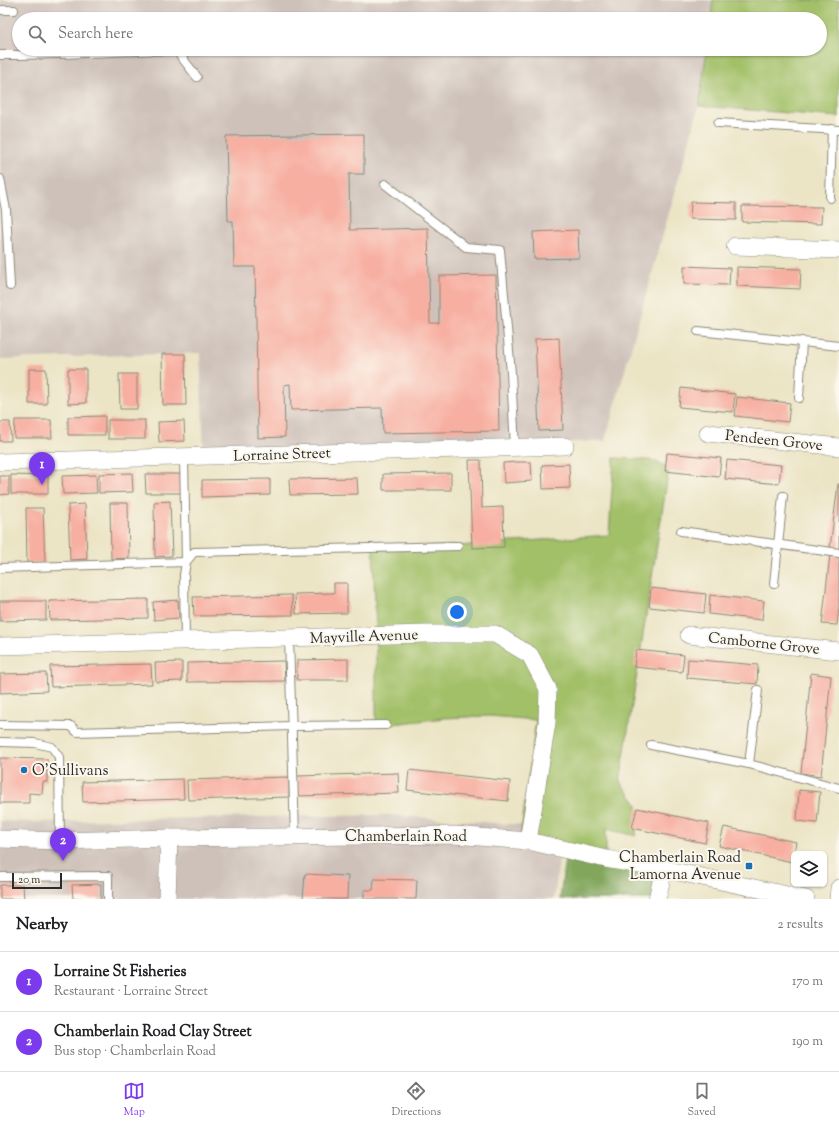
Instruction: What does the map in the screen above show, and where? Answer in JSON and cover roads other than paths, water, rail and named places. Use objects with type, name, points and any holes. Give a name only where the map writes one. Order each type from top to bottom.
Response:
[{"type":"street","points":[[736,246],[839,250]]},
{"type":"street","name":"Pendeen Grove","points":[[708,433],[839,447]]},
{"type":"street","name":"Lorraine Street","points":[[0,462],[565,446]]},
{"type":"street","name":"Mayville Avenue","points":[[0,646],[426,634],[495,634],[530,655],[548,689],[547,723],[528,841]]},
{"type":"street","name":"Camborne Grove","points":[[689,635],[839,651]]},
{"type":"street","name":"Chamberlain Road","points":[[0,839],[60,841],[295,836],[455,835],[528,841],[606,859],[664,869],[806,899]]},
{"type":"street","points":[[167,899],[169,838]]},
{"type":"street","points":[[657,899],[664,869]]},
{"type":"street","points":[[838,899],[839,888]]},
{"type":"lane","points":[[0,10],[14,10]]},
{"type":"lane","points":[[0,55],[12,55]]},
{"type":"lane","points":[[181,56],[197,77]]},
{"type":"lane","points":[[718,123],[836,130],[830,198]]},
{"type":"lane","points":[[0,179],[6,210],[10,286]]},
{"type":"lane","points":[[385,184],[466,247],[500,250],[511,373],[515,448]]},
{"type":"lane","points":[[698,331],[839,346]]},
{"type":"lane","points":[[799,398],[802,341]]},
{"type":"lane","points":[[184,457],[186,562],[184,575],[185,641]]},
{"type":"lane","points":[[774,584],[783,496]]},
{"type":"lane","points":[[681,531],[839,553]]},
{"type":"lane","points":[[0,568],[186,562],[194,552],[458,546]]},
{"type":"lane","points":[[289,638],[295,836]]},
{"type":"lane","points":[[750,764],[758,690]]},
{"type":"lane","points":[[0,725],[71,726],[77,732],[386,725]]},
{"type":"lane","points":[[0,742],[35,742],[52,747],[58,756],[60,841]]},
{"type":"lane","points":[[651,745],[750,764],[839,788]]},
{"type":"lane","points":[[0,877],[108,876],[108,899]]},
{"type":"place","name":"Lorraine St Fisheries","points":[[42,485]]},
{"type":"place","name":"O'Sullivans","points":[[24,770]]},
{"type":"place","name":"Chamberlain Road Clay Street","points":[[63,861]]},
{"type":"place","name":"Chamberlain Road Lamorna Avenue","points":[[749,866]]}]
